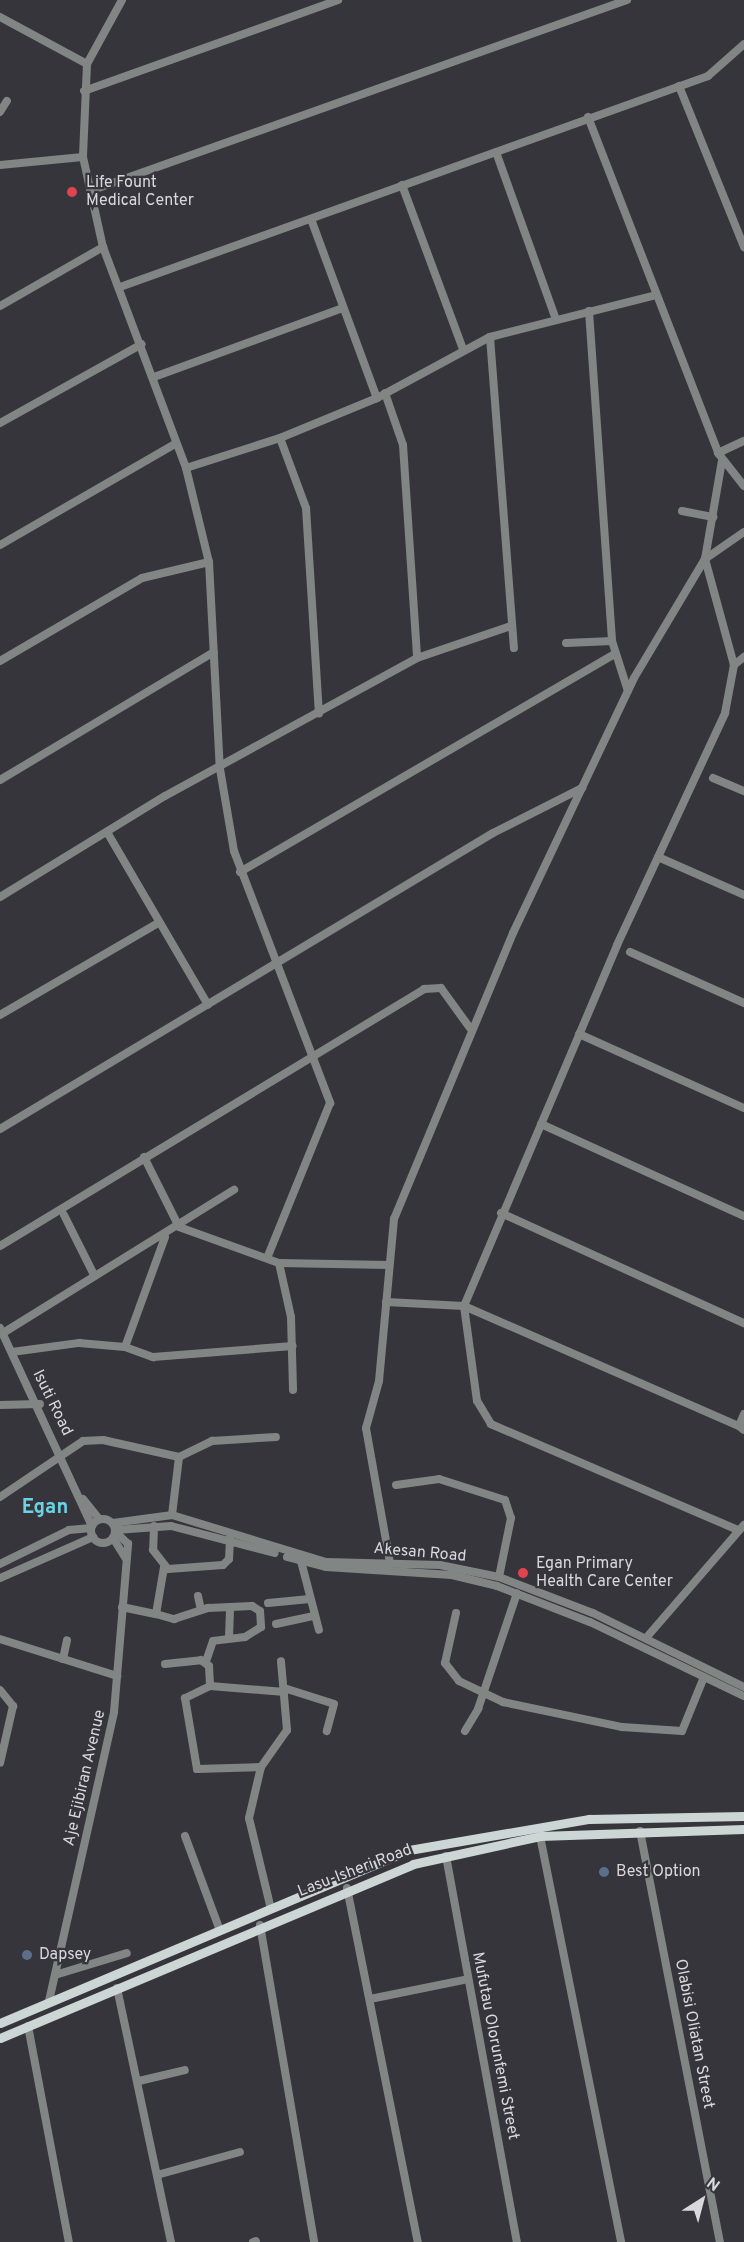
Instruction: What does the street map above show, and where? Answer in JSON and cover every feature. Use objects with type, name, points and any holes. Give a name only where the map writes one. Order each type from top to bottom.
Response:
[{"type":"main road","name":"Lasu-Isheri Road","points":[[0,2023],[270,1905],[409,1850],[490,1833],[589,1819],[744,1816]]},
{"type":"main road","name":"Lasu-Isheri Road","points":[[0,2038],[347,1888],[446,1856],[540,1836],[640,1831],[744,1830]]},
{"type":"street","points":[[122,0],[87,64],[84,91],[83,157],[103,247],[142,344],[186,468],[209,562],[220,769],[240,872],[279,965],[310,1060],[326,1090],[329,1113],[267,1258]]},
{"type":"street","points":[[84,91],[339,0]]},
{"type":"street","points":[[90,191],[627,0]]},
{"type":"street","points":[[0,17],[87,64]]},
{"type":"street","points":[[120,287],[679,86],[720,69],[744,44]]},
{"type":"street","points":[[679,86],[744,247]]},
{"type":"street","points":[[0,112],[7,101]]},
{"type":"street","points":[[588,117],[720,457],[744,486]]},
{"type":"street","points":[[496,152],[555,317]]},
{"type":"street","points":[[0,165],[83,157]]},
{"type":"street","points":[[402,185],[463,349]]},
{"type":"street","points":[[311,219],[377,398]]},
{"type":"street","points":[[0,306],[103,247]]},
{"type":"street","points":[[186,468],[280,438],[377,398],[463,349],[490,338],[555,317],[656,295]]},
{"type":"street","points":[[154,377],[344,308]]},
{"type":"street","points":[[589,311],[613,655],[628,691]]},
{"type":"street","points":[[490,338],[514,648]]},
{"type":"street","points":[[0,423],[142,344]]},
{"type":"street","points":[[385,393],[403,445],[417,658]]},
{"type":"street","points":[[280,438],[306,508],[319,714]]},
{"type":"street","points":[[390,1563],[366,1428],[379,1381],[389,1265],[397,1211],[454,1083],[470,1028],[582,788],[628,691],[705,560],[720,457],[744,441]]},
{"type":"street","points":[[0,545],[176,444]]},
{"type":"street","points":[[682,511],[713,517]]},
{"type":"street","points":[[705,560],[744,532]]},
{"type":"street","points":[[646,1638],[741,1527],[491,1424],[477,1401],[464,1306],[501,1213],[579,1034],[725,713],[734,665],[705,560]]},
{"type":"street","points":[[0,662],[142,578],[209,562]]},
{"type":"street","points":[[0,897],[107,832],[417,658],[511,626]]},
{"type":"street","points":[[566,643],[612,641]]},
{"type":"street","points":[[0,780],[214,652]]},
{"type":"street","points":[[240,872],[613,655]]},
{"type":"street","points":[[734,665],[744,657]]},
{"type":"street","points":[[713,778],[744,791]]},
{"type":"street","points":[[0,1129],[279,965],[493,833],[582,788]]},
{"type":"street","points":[[107,832],[208,1005]]},
{"type":"street","points":[[658,856],[744,895]]},
{"type":"street","points":[[0,1015],[158,922]]},
{"type":"street","points":[[630,952],[744,1003]]},
{"type":"street","points":[[0,1246],[144,1157],[433,986],[441,988],[470,1028]]},
{"type":"street","points":[[579,1034],[744,1108]]},
{"type":"street","points":[[541,1124],[744,1216]]},
{"type":"street","points":[[144,1157],[179,1227],[279,1263],[389,1265]]},
{"type":"street","points":[[2,1330],[93,1274],[165,1237],[234,1190]]},
{"type":"street","points":[[501,1213],[744,1323]]},
{"type":"street","points":[[64,1215],[93,1274]]},
{"type":"street","points":[[125,1347],[165,1237]]},
{"type":"street","points":[[279,1263],[293,1346],[293,1390]]},
{"type":"street","points":[[386,1302],[464,1306],[742,1428],[744,1414]]},
{"type":"street","name":"Isuti Road","points":[[2,1330],[40,1404],[77,1490]]},
{"type":"street","points":[[12,1352],[79,1343],[125,1347],[153,1357],[293,1346]]},
{"type":"street","points":[[0,1405],[40,1404]]},
{"type":"street","points":[[0,1497],[61,1453],[93,1439],[179,1457],[212,1441],[276,1437]]},
{"type":"street","points":[[172,1515],[179,1457]]},
{"type":"street","points":[[396,1485],[439,1479],[505,1500],[511,1518],[499,1577]]},
{"type":"street","points":[[77,1490],[99,1519],[115,1531],[105,1543],[92,1530],[77,1490]]},
{"type":"street","name":"Akesan Road","points":[[115,1531],[130,1519],[172,1515],[326,1562],[390,1563],[499,1577],[646,1638],[744,1687]]},
{"type":"street","points":[[0,1578],[75,1542],[92,1530],[99,1519]]},
{"type":"street","points":[[130,1519],[133,1528]]},
{"type":"street","points":[[154,1526],[151,1543],[164,1567],[156,1614]]},
{"type":"street","name":"Akesan Road","points":[[115,1531],[154,1526],[230,1538],[300,1561],[452,1571],[517,1593],[744,1696]]},
{"type":"street","points":[[0,1564],[69,1530],[92,1530]]},
{"type":"street","points":[[69,1530],[75,1542]]},
{"type":"street","name":"Aje Ejibiran Avenue","points":[[49,2001],[108,1744],[117,1676],[128,1544],[115,1531]]},
{"type":"street","points":[[164,1567],[192,1570],[223,1565],[229,1559],[230,1538]]},
{"type":"street","points":[[300,1561],[319,1630]]},
{"type":"street","points":[[465,1731],[482,1694],[517,1593]]},
{"type":"street","points":[[198,1596],[201,1610]]},
{"type":"street","points":[[268,1603],[310,1599]]},
{"type":"street","points":[[122,1607],[174,1619],[201,1610],[252,1606],[262,1617],[255,1631],[209,1644],[206,1661],[210,1686]]},
{"type":"street","points":[[230,1607],[230,1638]]},
{"type":"street","points":[[456,1613],[445,1664],[452,1676],[482,1694],[622,1727],[682,1731],[704,1677]]},
{"type":"street","points":[[276,1624],[315,1616]]},
{"type":"street","points":[[0,1640],[117,1676]]},
{"type":"street","points":[[63,1659],[67,1640]]},
{"type":"street","points":[[165,1664],[206,1661]]},
{"type":"street","points":[[270,1905],[249,1818],[261,1767],[287,1730],[281,1661]]},
{"type":"street","points":[[261,1767],[197,1770],[185,1698],[210,1686],[285,1690],[334,1704],[327,1731]]},
{"type":"street","points":[[0,1690],[13,1706],[0,1763]]},
{"type":"street","name":"Olabisi Oliatan Street","points":[[640,1831],[720,2242]]},
{"type":"street","points":[[185,1836],[219,1928]]},
{"type":"street","points":[[540,1836],[621,2242]]},
{"type":"street","name":"Mufutau Olorunfemi Street","points":[[446,1856],[517,2242]]},
{"type":"street","points":[[347,1888],[418,2242]]},
{"type":"street","points":[[260,1924],[314,2242]]},
{"type":"street","points":[[55,1975],[127,1953]]},
{"type":"street","points":[[370,1999],[468,1978]]},
{"type":"street","points":[[117,1988],[139,2081],[171,2242]]},
{"type":"street","points":[[28,2026],[69,2242]]},
{"type":"street","points":[[139,2081],[185,2070]]},
{"type":"street","points":[[157,2175],[240,2152]]},
{"type":"place","name":"Life Fount Medical Center","points":[[72,192]]},
{"type":"place","name":"Egan Primary Health Care Center","points":[[523,1573]]},
{"type":"place","name":"Best Option","points":[[604,1872]]},
{"type":"place","name":"Dapsey","points":[[27,1955]]},
{"type":"district","name":"Egan","points":[[45,1508]]}]
